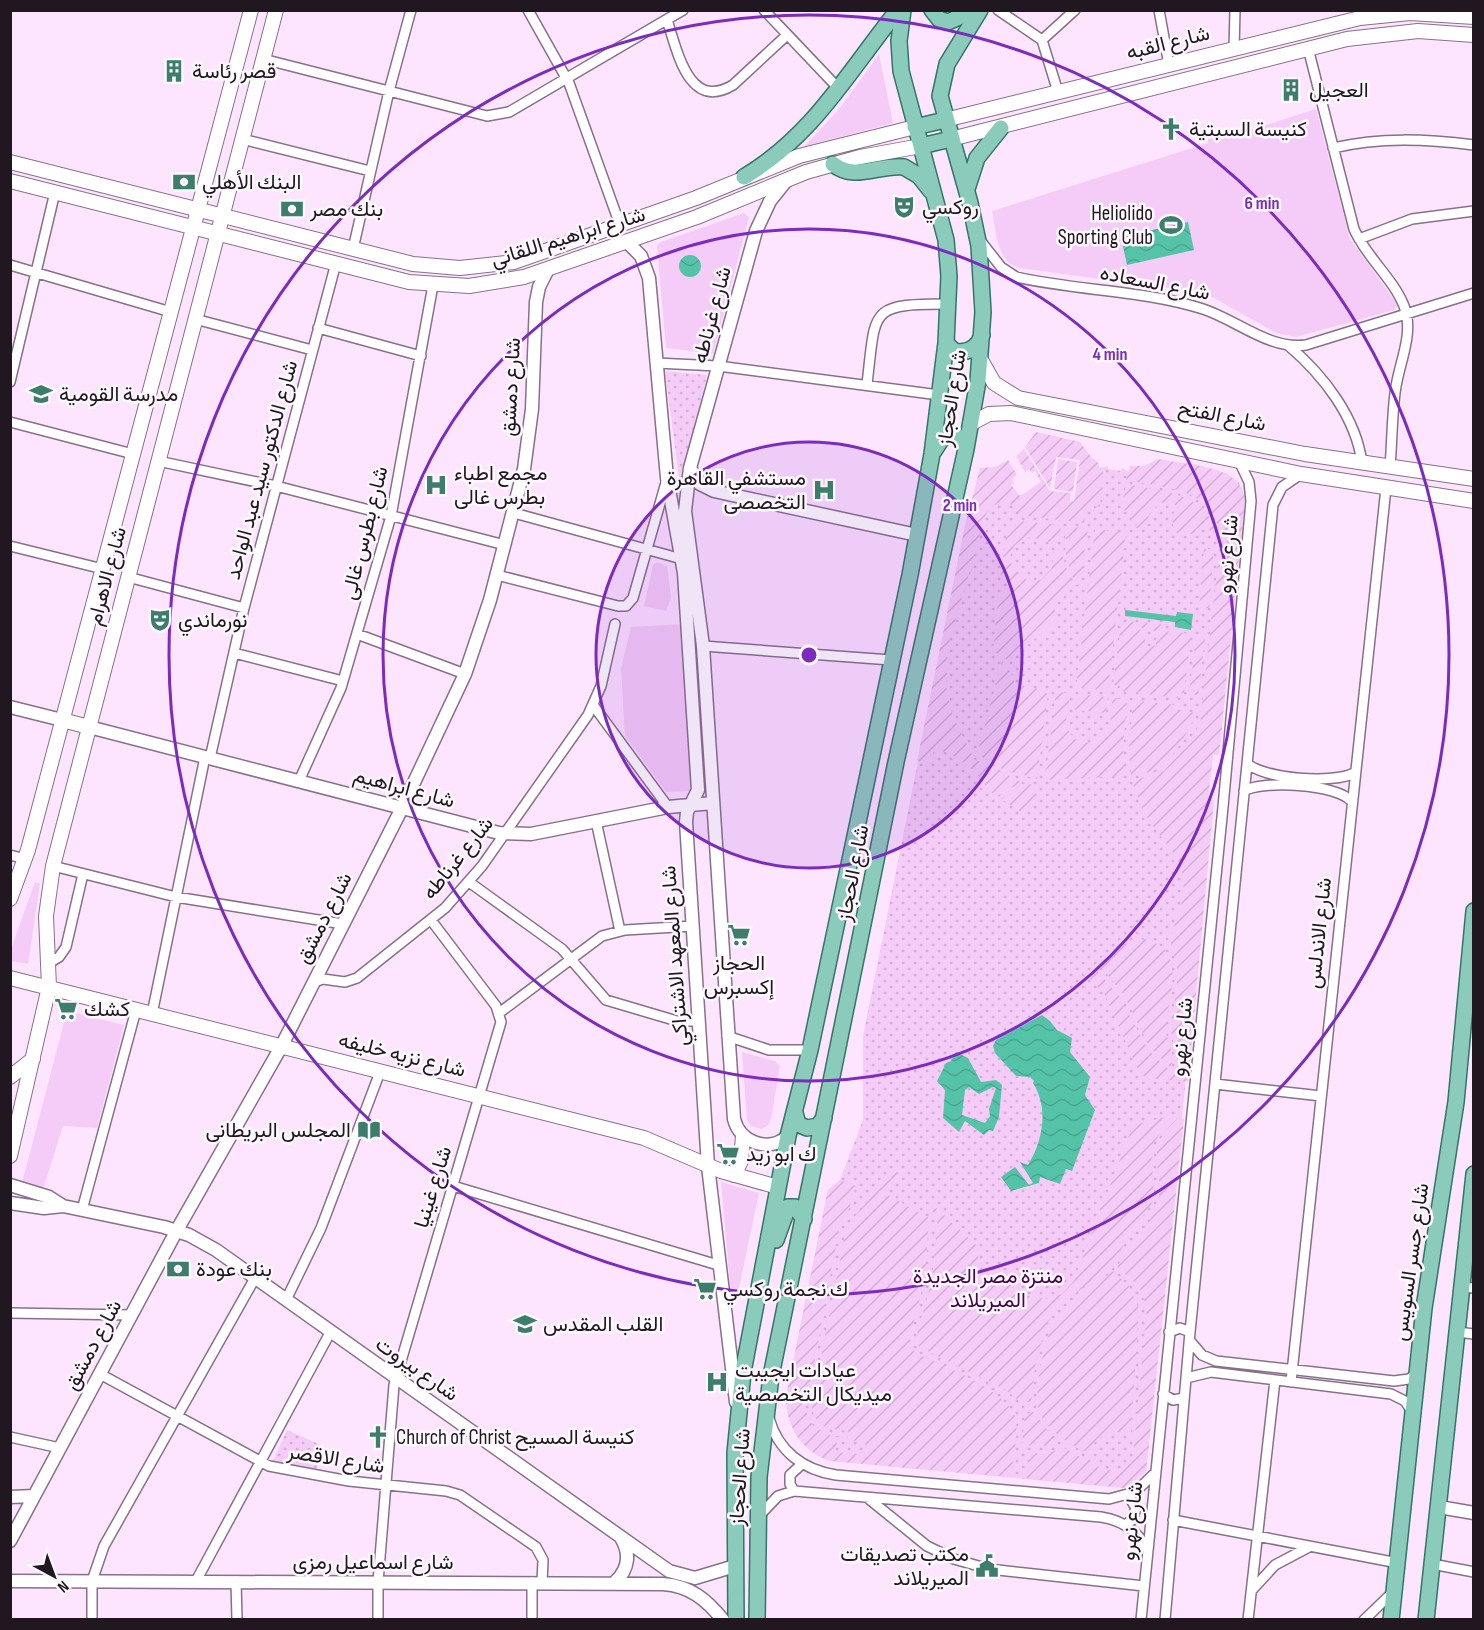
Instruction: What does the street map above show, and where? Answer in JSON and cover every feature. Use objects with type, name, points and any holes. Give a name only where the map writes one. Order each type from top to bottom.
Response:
[{"type":"main road","name":"شارع الاهرام","points":[[10,899],[25,859],[251,10]]},
{"type":"main road","name":"شارع الاهرام","points":[[10,1156],[49,987],[46,916],[53,866],[276,10]]},
{"type":"main road","points":[[744,177],[792,142],[840,90],[898,10]]},
{"type":"main road","name":"شارع الحجاز","points":[[736,1620],[737,1415],[788,1136],[810,1050],[917,535],[932,454],[946,343],[949,265],[937,202],[921,146],[909,128],[900,61],[903,10]]},
{"type":"main road","points":[[932,10],[939,19],[948,22],[975,10]]},
{"type":"main road","name":"شارع الحجاز","points":[[757,1620],[758,1518],[766,1409],[927,613],[966,449],[981,360],[982,283],[977,237],[967,189],[945,120],[940,96],[944,72],[980,10]]},
{"type":"main road","name":"شارع القبه","points":[[945,120],[1234,49],[1359,14],[1466,14]]},
{"type":"main road","name":"شارع القبه","points":[[951,139],[1356,37],[1391,32],[1436,31],[1473,34]]},
{"type":"main road","points":[[967,189],[980,153],[998,128],[989,125],[987,118],[991,108]]},
{"type":"main road","points":[[904,148],[909,140],[909,128],[945,120]]},
{"type":"main road","name":"شارع ابراهيم اللقاني","points":[[10,162],[421,266],[477,267],[514,262],[703,196],[744,177],[808,153],[909,128]]},
{"type":"main road","points":[[921,146],[951,139]]},
{"type":"main road","name":"شارع ابراهيم اللقاني","points":[[10,181],[433,285],[488,284],[548,269],[627,242],[787,179],[833,164],[921,146]]},
{"type":"main road","points":[[833,164],[844,171],[855,173],[904,167],[924,182],[937,202]]},
{"type":"main road","points":[[187,251],[201,247],[212,254]]},
{"type":"main road","points":[[946,343],[954,351],[966,352],[979,344],[983,333]]},
{"type":"main road","name":"شارع الفتح","points":[[981,360],[994,383],[1013,396],[1305,454],[1473,479]]},
{"type":"main road","points":[[1011,412],[1009,402],[1013,396]]},
{"type":"main road","name":"شارع الفتح","points":[[970,424],[989,414],[1011,412],[1301,474],[1473,501]]},
{"type":"main road","points":[[932,454],[943,437],[949,434],[958,436],[966,449]]},
{"type":"main road","points":[[1301,474],[1305,454]]},
{"type":"main road","points":[[62,720],[89,727]]},
{"type":"main road","name":"شارع جسر السويس","points":[[1391,1620],[1424,1308],[1456,1102],[1473,911]]},
{"type":"main road","name":"شارع نزيه خليفه","points":[[10,978],[644,1138],[734,1176],[778,1186]]},
{"type":"main road","points":[[10,1077],[33,1059]]},
{"type":"main road","points":[[795,1113],[798,1124],[807,1128],[818,1126],[824,1118]]},
{"type":"main road","points":[[734,1176],[741,1161],[743,1136]]},
{"type":"main road","points":[[1426,1620],[1457,1332],[1467,1287],[1473,1184]]},
{"type":"main road","points":[[764,1258],[777,1236],[786,1209],[795,1207],[804,1219]]},
{"type":"street","points":[[353,249],[389,91],[411,10]]},
{"type":"street","points":[[263,58],[487,116],[498,116],[567,79],[683,10]]},
{"type":"street","points":[[764,10],[840,90]]},
{"type":"street","points":[[998,10],[1042,40],[1058,92]]},
{"type":"street","points":[[1042,40],[1075,10]]},
{"type":"street","points":[[1159,10],[1169,65]]},
{"type":"street","points":[[1234,49],[1235,10]]},
{"type":"street","points":[[530,11],[567,79],[620,225]]},
{"type":"street","points":[[667,20],[687,75],[695,84],[709,91],[722,90],[733,85],[788,35]]},
{"type":"street","points":[[1308,48],[1359,239],[1399,296],[1406,314],[1408,335],[1395,393],[1390,466]]},
{"type":"street","points":[[1333,148],[1404,139],[1473,145]]},
{"type":"street","points":[[242,140],[370,171]]},
{"type":"street","name":"شارع غرناطه","points":[[690,468],[756,231],[767,206],[787,179]]},
{"type":"street","points":[[10,382],[55,192]]},
{"type":"street","points":[[1359,239],[1412,219],[1473,211]]},
{"type":"street","name":"شارع السعاده","points":[[977,237],[1001,267],[1016,277],[1179,303],[1221,316],[1272,341],[1289,345],[1306,345],[1473,293]]},
{"type":"street","name":"شارع غرناطه","points":[[627,242],[639,253],[648,270],[670,497]]},
{"type":"street","name":"شارع الدكتور سيد عبد الواحد","points":[[152,1014],[207,757],[244,608],[336,263]]},
{"type":"street","points":[[10,265],[171,312]]},
{"type":"street","name":"شارع دمشق","points":[[10,1541],[177,1230],[281,1047],[402,808],[465,674],[514,513],[531,424],[536,302],[548,269]]},
{"type":"street","name":"شارع بطرس غالى","points":[[299,781],[343,681],[391,516],[433,285]]},
{"type":"street","points":[[867,384],[873,330],[884,312],[904,304],[948,304]]},
{"type":"street","points":[[195,319],[312,350]]},
{"type":"street","points":[[318,328],[420,356]]},
{"type":"street","points":[[1289,345],[1316,372],[1339,403],[1358,444],[1362,462]]},
{"type":"street","points":[[656,363],[718,366],[939,395]]},
{"type":"street","points":[[10,422],[133,454]]},
{"type":"street","points":[[158,461],[276,486],[505,545]]},
{"type":"street","name":"شارع نهرو","points":[[1141,1620],[1223,807],[1251,498],[1248,478],[1239,461]]},
{"type":"street","points":[[690,468],[698,482],[714,491],[917,535]]},
{"type":"street","points":[[690,468],[686,516],[703,646],[734,1119],[743,1136],[755,1143],[778,1143],[788,1136]]},
{"type":"street","name":"شارع نهرو","points":[[1165,1620],[1184,1398],[1248,745],[1274,505],[1284,484],[1301,474]]},
{"type":"street","points":[[497,575],[618,606],[626,606],[633,597],[667,478]]},
{"type":"street","name":"شارع الاندلس","points":[[1291,1382],[1386,488]]},
{"type":"street","name":"شارع المعهد الاشتراكي","points":[[670,497],[682,559],[698,790],[690,805],[686,820],[708,1166],[737,1415]]},
{"type":"street","points":[[514,513],[682,559]]},
{"type":"street","points":[[10,546],[103,569]]},
{"type":"street","points":[[128,577],[244,608]]},
{"type":"street","name":"شارع غرناطه","points":[[314,982],[323,979],[345,982],[357,978],[431,920],[469,882],[593,705],[602,681],[615,624]]},
{"type":"street","points":[[357,634],[465,674]]},
{"type":"street","points":[[703,646],[891,660]]},
{"type":"street","points":[[234,653],[343,681]]},
{"type":"street","points":[[593,705],[668,807]]},
{"type":"street","points":[[10,707],[62,720]]},
{"type":"street","name":"شارع ابراهيم","points":[[89,727],[504,834],[531,834],[668,807],[712,803]]},
{"type":"street","points":[[1229,742],[1239,740],[1248,745]]},
{"type":"street","points":[[1247,763],[1257,771],[1269,774],[1336,779],[1354,773]]},
{"type":"street","points":[[1244,791],[1255,785],[1268,784],[1336,790],[1351,801]]},
{"type":"street","points":[[1223,807],[1232,813],[1242,809]]},
{"type":"street","points":[[596,821],[620,931]]},
{"type":"street","points":[[10,855],[25,859]]},
{"type":"street","points":[[53,866],[176,897],[343,924]]},
{"type":"street","points":[[49,963],[59,957],[66,947],[83,874]]},
{"type":"street","points":[[469,882],[555,944],[571,959],[599,995],[611,1003],[677,1021],[699,1021]]},
{"type":"street","points":[[431,920],[499,1013],[598,939],[620,931],[693,926]]},
{"type":"street","points":[[82,1210],[136,1010]]},
{"type":"street","name":"شارع غينيا","points":[[378,1620],[378,1582],[395,1377],[500,1028],[499,1013]]},
{"type":"street","points":[[727,1036],[769,1050],[810,1050]]},
{"type":"street","points":[[286,1300],[321,1228],[380,1072]]},
{"type":"street","points":[[1215,1084],[1321,1096]]},
{"type":"street","name":"شارع بيروت","points":[[10,1185],[49,1197],[63,1206]]},
{"type":"street","points":[[453,1186],[718,1265]]},
{"type":"street","name":"شارع بيروت","points":[[10,1203],[44,1208],[63,1206],[177,1230],[210,1247],[255,1278],[678,1576],[702,1577],[735,1566]]},
{"type":"street","points":[[92,1620],[93,1581],[107,1540],[255,1278]]},
{"type":"street","points":[[10,1313],[132,1315]]},
{"type":"street","points":[[1169,1332],[1180,1329],[1190,1337],[1199,1353],[1212,1360],[1398,1381],[1408,1379],[1418,1372]]},
{"type":"street","points":[[196,1581],[330,1331]]},
{"type":"street","points":[[1457,1332],[1473,1334]]},
{"type":"street","points":[[1186,1378],[1208,1372],[1391,1394],[1405,1401],[1413,1413]]},
{"type":"street","name":"شارع الاقصر","points":[[100,1374],[260,1462],[300,1473],[386,1486],[446,1491],[469,1500],[538,1550],[543,1560],[537,1582],[532,1620]]},
{"type":"street","points":[[1248,1620],[1275,1380]]},
{"type":"street","points":[[1163,1394],[1173,1400],[1184,1398]]},
{"type":"street","points":[[766,1409],[777,1439],[802,1464],[821,1473],[1102,1499],[1128,1495],[1141,1488],[1155,1473]]},
{"type":"street","points":[[10,1437],[60,1448]]},
{"type":"street","points":[[794,1491],[790,1484],[790,1475],[802,1464]]},
{"type":"street","points":[[758,1518],[771,1500],[783,1493],[794,1491],[1101,1517],[1125,1525],[1140,1538],[1147,1549]]},
{"type":"street","points":[[1125,1525],[1135,1513],[1133,1501],[1128,1495]]},
{"type":"street","points":[[10,1497],[34,1496]]},
{"type":"street","points":[[867,1498],[921,1542],[968,1564],[989,1569],[1144,1586]]},
{"type":"street","points":[[1439,1507],[1473,1513]]},
{"type":"street","points":[[1173,1520],[1398,1563]]},
{"type":"street","points":[[615,1582],[625,1570],[627,1559],[626,1547],[620,1536]]},
{"type":"street","points":[[1251,1590],[1275,1566],[1310,1546]]},
{"type":"street","points":[[1432,1564],[1473,1572]]},
{"type":"street","name":"شارع اسماعيل رمزى","points":[[10,1581],[615,1582],[679,1586],[700,1595],[723,1620]]},
{"type":"street","points":[[236,1581],[237,1620]]},
{"type":"street","points":[[1364,1620],[1395,1590]]},
{"type":"green space","points":[[879,54],[893,123],[805,146],[841,107]]},
{"type":"green space","name":"Heliolido Sporting Club","points":[[1316,109],[1350,239],[1397,304],[1394,310],[1296,337],[1276,333],[1205,293],[1019,268],[1011,264],[1001,252],[992,211],[1208,143],[1208,138],[1247,131]]},
{"type":"green space","points":[[744,213],[749,217],[713,354],[666,348],[657,246],[661,242]]},
{"type":"green space","points":[[665,371],[707,375],[682,478],[679,478]]},
{"type":"green space","points":[[1036,432],[1080,442],[1095,462],[1099,463],[1099,468],[1103,471],[1100,507],[1094,506],[1094,511],[1085,510],[1084,523],[1019,515],[1016,509],[1003,502],[994,505],[986,514],[948,646],[946,687],[953,717],[974,759],[1022,782],[997,796],[970,768],[947,753],[934,749],[931,764],[917,761],[965,526],[980,468],[995,467],[1008,460],[1017,475],[1012,479],[1014,483],[1011,485],[1020,496],[1041,482],[1035,471],[1032,473],[1029,469],[1025,472],[1016,456],[1024,449],[1050,491],[1071,493],[1070,501],[1074,501],[1080,460],[1056,457],[1050,488],[1025,447]]},
{"type":"green space","name":"منتزة مصر الجديدة الميريلاند","points":[[1092,458],[1099,463],[1099,468],[1108,466],[1108,469],[1121,471],[1122,468],[1129,472],[1130,466],[1145,466],[1158,459],[1226,473],[1239,483],[1245,498],[1219,755],[1213,755],[1208,799],[1214,800],[1146,1472],[1125,1488],[831,1461],[812,1451],[798,1437],[789,1418],[786,1397],[828,1190],[840,1180],[863,1120],[863,1036],[965,526],[975,489],[1084,505]]},
{"type":"green space","points":[[1058,459],[1077,462],[1073,492],[1054,489]]},
{"type":"green space","points":[[1158,459],[1222,472],[1233,478],[1241,487],[1245,498],[1219,755],[1213,755],[1208,799],[1214,800],[1188,1082],[1182,1081],[1171,1031],[1178,972],[1170,939],[1183,899],[1184,877],[1177,858],[1145,815],[1132,781],[1164,771],[1189,743],[1200,723],[1220,543],[1217,524],[1201,501],[1175,489],[1126,480],[1130,466],[1145,466]]},
{"type":"green space","points":[[1126,484],[1166,492],[1191,501],[1202,508],[1210,518],[1215,531],[1196,529],[1195,534],[1174,533],[1172,515],[1178,508],[1171,501],[1160,503],[1149,514],[1146,529],[1136,528],[1137,522],[1131,521],[1131,517],[1127,516],[1128,511],[1122,510]]},
{"type":"green space","points":[[1018,521],[1061,525],[1060,536],[1047,543],[1032,537],[1025,538],[1016,545],[1011,554],[1015,572],[1029,581],[1041,580],[1052,568],[1053,552],[1061,551],[1072,585],[1062,591],[1056,600],[1055,610],[1058,621],[1008,660],[993,651],[999,593],[1009,591],[1013,586],[1000,578],[1007,531],[1014,528]]},
{"type":"green space","points":[[1067,526],[1088,529],[1080,584],[1076,585],[1065,549],[1069,543],[1065,537]]},
{"type":"green space","points":[[1095,529],[1126,533],[1108,691],[1076,687]]},
{"type":"green space","points":[[1204,549],[1214,549],[1209,608],[1199,607]]},
{"type":"green space","points":[[657,562],[667,566],[671,598],[666,611],[644,606],[653,565]]},
{"type":"green space","points":[[1128,621],[1136,622],[1149,648],[1156,645],[1156,632],[1151,629],[1146,633],[1140,622],[1165,625],[1164,631],[1191,634],[1184,693],[1178,693],[1178,698],[1119,691],[1120,686],[1113,685],[1121,625],[1128,625]]},
{"type":"green space","points":[[682,624],[694,791],[666,792],[625,736],[621,668],[631,627]]},
{"type":"green space","points":[[1196,637],[1205,638],[1198,695],[1189,694]]},
{"type":"green space","points":[[1002,661],[1008,667],[1016,685],[1045,690],[1048,694],[1037,779],[1004,770],[977,754]]},
{"type":"green space","points":[[1056,692],[1071,693],[1067,726],[1074,737],[1085,742],[1098,740],[1107,731],[1113,698],[1127,700],[1123,748],[1124,776],[1045,780]]},
{"type":"green space","points":[[1077,694],[1108,697],[1106,713],[1075,710]]},
{"type":"green space","points":[[1138,701],[1177,705],[1176,711],[1196,713],[1180,745],[1162,766],[1146,773],[1131,775],[1129,748],[1133,703],[1137,704]]},
{"type":"green space","points":[[1038,784],[1034,804],[1025,814],[1001,799],[1021,785]]},
{"type":"green space","points":[[35,882],[40,884],[28,964],[11,961],[11,949]]},
{"type":"green space","points":[[1148,939],[1164,948],[1172,967],[1172,986],[1166,1026],[1172,1052],[1170,1067],[1149,1046],[1124,995],[1097,962],[1120,946]]},
{"type":"green space","points":[[1097,971],[1120,997],[1148,1050],[1178,1078],[1177,1081],[1147,1078],[1140,1074],[1104,993],[1090,979]]},
{"type":"green space","points":[[67,1011],[124,1025],[97,1128],[63,1126],[43,1189],[22,1183]]},
{"type":"green space","points":[[742,1052],[775,1061],[780,1066],[771,1119],[762,1129],[751,1126],[747,1120]]},
{"type":"green space","points":[[1172,1117],[1151,1147],[1154,1197],[1152,1203],[1110,1266],[1060,1306],[1047,1323],[1036,1360],[1031,1402],[1021,1402],[1004,1389],[919,1347],[916,1338],[932,1279],[938,1216],[928,1208],[931,1203],[978,1247],[978,1259],[983,1270],[996,1281],[1015,1286],[1028,1296],[1045,1299],[1062,1294],[1074,1281],[1133,1125]]},
{"type":"green space","points":[[1178,1118],[1184,1119],[1146,1472],[1125,1488],[1027,1479],[1029,1453],[1044,1454],[1064,1448],[1100,1468],[1110,1470],[1126,1467],[1133,1458],[1147,1307],[1139,1287],[1117,1266],[1154,1212],[1159,1193],[1157,1152],[1166,1130]]},
{"type":"green space","points":[[894,1170],[898,1173],[884,1193],[929,1218],[925,1278],[910,1337],[910,1347],[918,1354],[990,1390],[1012,1410],[1016,1421],[1016,1441],[1011,1477],[831,1461],[804,1445],[789,1418],[786,1397],[828,1190],[840,1180],[856,1186],[849,1209],[840,1223],[806,1408],[809,1420],[816,1428],[838,1437],[835,1452],[864,1455],[866,1442],[848,1440],[848,1431],[823,1425],[815,1417],[812,1404],[845,1234],[855,1216]]},
{"type":"green space","points":[[721,1182],[759,1193],[735,1307],[732,1306]]},
{"type":"green space","points":[[1113,1271],[1129,1286],[1139,1309],[1131,1433],[1117,1432],[1105,1435],[1095,1442],[1088,1453],[1062,1438],[1041,1416],[1038,1394],[1041,1364],[1049,1335],[1059,1314],[1077,1296]]},
{"type":"green space","points":[[1034,1412],[1053,1438],[1052,1446],[1022,1445],[1025,1414]]},
{"type":"green space","points":[[287,1430],[321,1445],[317,1469],[273,1461]]},
{"type":"water","points":[[1188,222],[1194,250],[1127,265],[1121,237]]},
{"type":"water","points":[[690,255],[698,258],[701,266],[698,274],[690,277],[682,274],[679,266],[682,258]]},
{"type":"water","points":[[1125,610],[1176,616],[1177,612],[1193,614],[1191,630],[1175,627],[1175,622],[1125,616]]},
{"type":"water","points":[[1042,1015],[1057,1030],[1072,1038],[1070,1052],[1090,1077],[1085,1095],[1095,1110],[1072,1171],[1066,1169],[1060,1184],[1040,1177],[1039,1183],[1011,1191],[1001,1177],[1015,1167],[1029,1185],[1033,1183],[1020,1162],[1028,1165],[1037,1146],[1042,1124],[1041,1103],[1034,1081],[1030,1077],[1016,1076],[995,1053],[993,1046],[996,1040]]},
{"type":"water","points":[[956,1052],[968,1058],[981,1082],[996,1080],[1002,1085],[999,1117],[993,1131],[989,1130],[984,1135],[965,1121],[959,1132],[943,1118],[945,1090],[937,1081],[946,1063],[951,1061]],"holes":[[[969,1087],[979,1094],[993,1087],[996,1088],[989,1109],[990,1116],[985,1123],[962,1115],[965,1090]]]},
{"type":"place","name":"قصر رئاسة","points":[[174,71]]},
{"type":"place","name":"العجيل","points":[[1291,90]]},
{"type":"place","name":"كنيسة السبتية","points":[[1171,129]]},
{"type":"place","name":"البنك الأهلي","points":[[184,182]]},
{"type":"place","name":"روكسي","points":[[904,207]]},
{"type":"place","name":"بنك مصر","points":[[292,209]]},
{"type":"place","name":"Heliolido Sporting Club","points":[[1171,225]]},
{"type":"place","name":"مدرسة القومية","points":[[41,394]]},
{"type":"place","name":"مجمع اطباء بطرس غالى","points":[[436,485]]},
{"type":"place","name":"مستشفي القاهرة التخصصى","points":[[824,490]]},
{"type":"place","name":"نورماندي","points":[[160,620]]},
{"type":"place","name":"الحجاز إكسبرس","points":[[739,935]]},
{"type":"place","name":"كشك","points":[[66,1009]]},
{"type":"place","name":"المجلس البريطانى","points":[[369,1130]]},
{"type":"place","name":"ك ابو زيد","points":[[728,1154]]},
{"type":"place","name":"بنك عودة","points":[[178,1269]]},
{"type":"place","name":"ك نجمة روكسي","points":[[705,1289]]},
{"type":"place","name":"القلب المقدس","points":[[525,1324]]},
{"type":"place","name":"عيادات ايجيبت ميديكال التخصصية","points":[[717,1382]]},
{"type":"place","name":"Church of Christ كنيسة المسيح","points":[[378,1437]]},
{"type":"place","name":"مكتب تصديقات الميريلاند","points":[[987,1566]]}]
